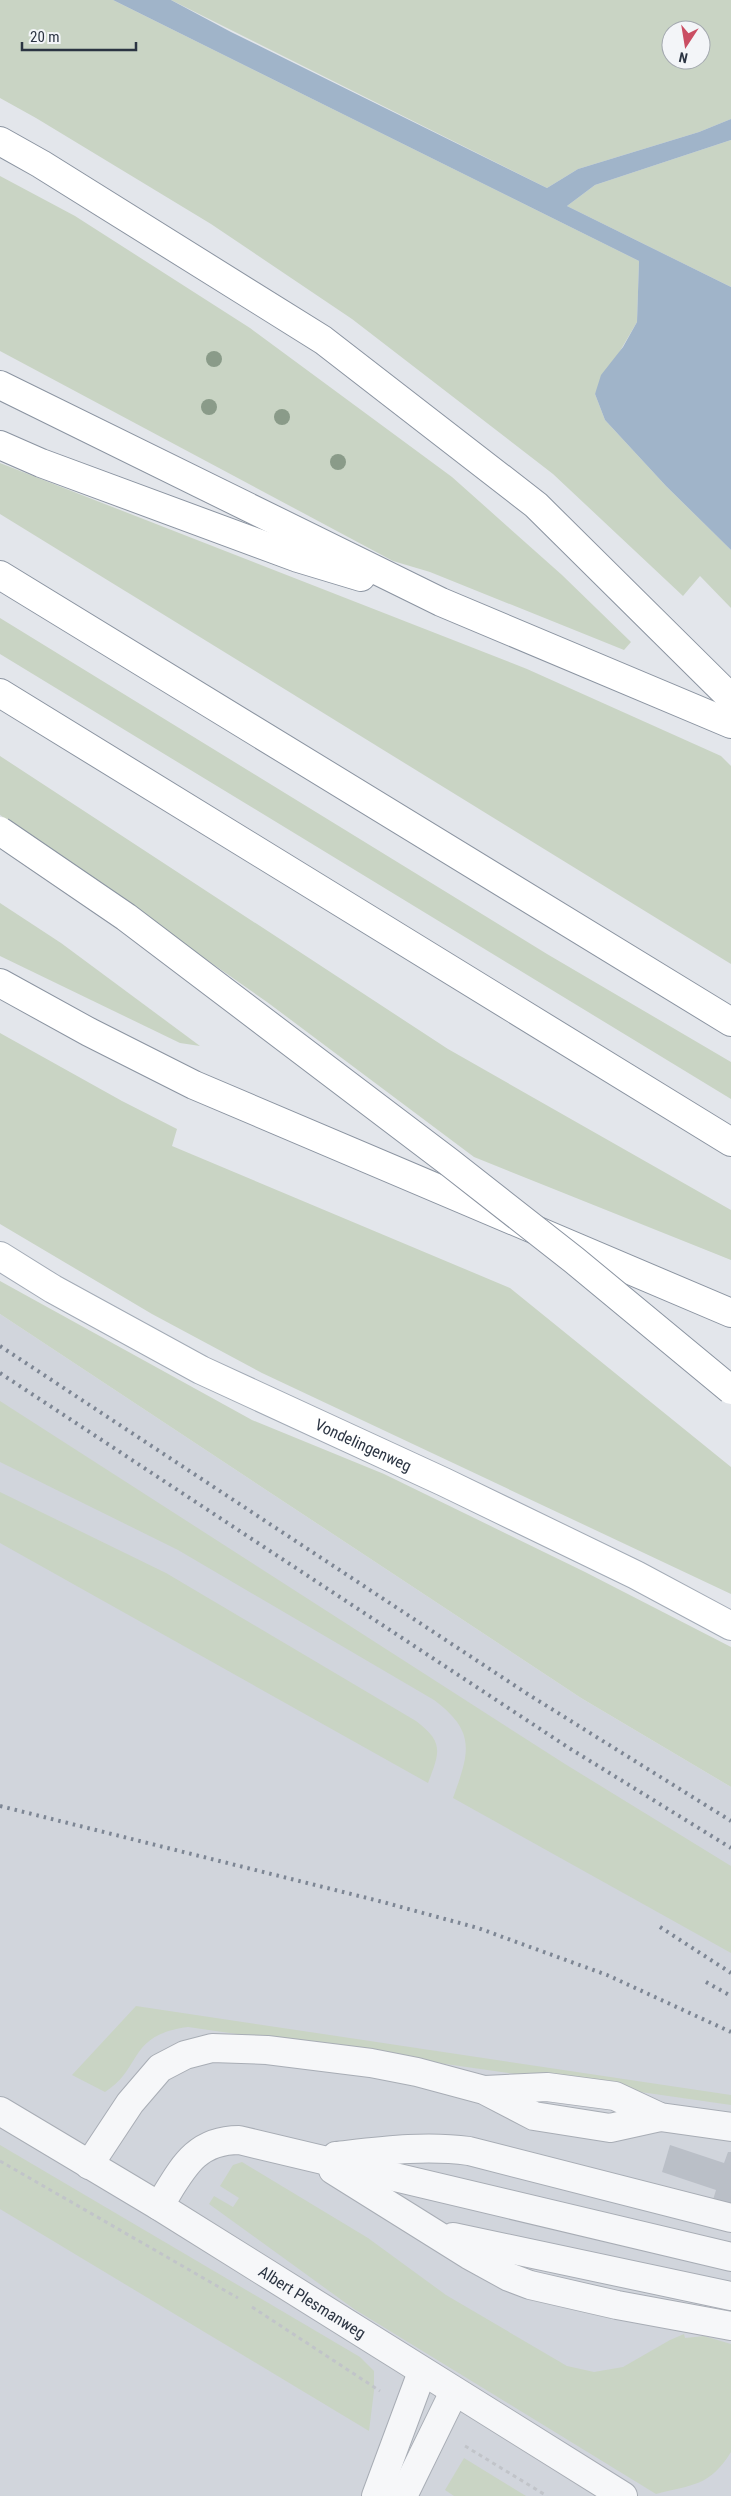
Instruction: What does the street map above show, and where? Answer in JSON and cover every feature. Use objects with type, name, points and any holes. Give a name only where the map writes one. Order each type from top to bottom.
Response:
[{"type":"main road","points":[[0,141],[41,164],[323,340],[536,504],[731,698]]},
{"type":"main road","points":[[0,146],[41,164]]},
{"type":"main road","points":[[0,385],[441,602],[731,724]]},
{"type":"main road","points":[[0,445],[41,463],[298,558],[441,602]]},
{"type":"main road","points":[[0,575],[731,1022]]},
{"type":"main road","points":[[0,693],[731,1142]]},
{"type":"main road","points":[[0,831],[126,917],[441,1156],[574,1260],[731,1390]]},
{"type":"main road","points":[[0,983],[88,1032],[194,1084],[731,1313]]},
{"type":"main road","name":"Vondelingenweg","points":[[0,1256],[61,1294],[201,1370],[619,1567],[731,1626]]},
{"type":"street","points":[[89,2165],[130,2103],[160,2068],[185,2055],[212,2048],[267,2050],[371,2063],[484,2090],[548,2087],[615,2096],[660,2117],[731,2127]]},
{"type":"street","name":"Albert Plesmanweg","points":[[0,2111],[159,2206],[623,2496]]},
{"type":"street","points":[[159,2206],[185,2165],[202,2148],[221,2140],[239,2140],[731,2257]]},
{"type":"street","points":[[315,2158],[414,2148],[444,2147],[469,2151],[731,2218]]},
{"type":"street","points":[[315,2158],[494,2270],[530,2285],[617,2305],[731,2326]]},
{"type":"street","points":[[432,2232],[731,2296]]},
{"type":"street","points":[[376,2496],[422,2372]]},
{"type":"street","points":[[403,2496],[454,2392]]},
{"type":"path","points":[[0,2161],[242,2300]]},
{"type":"shaded area","points":[[0,1314],[581,1698],[731,1787],[731,2496],[0,2496]]},
{"type":"green space","points":[[0,0],[113,0],[639,261],[637,322],[595,394],[605,420],[666,486],[731,550],[731,608],[700,576],[683,596],[553,474],[352,319],[211,224],[0,98]]},
{"type":"green space","points":[[171,0],[731,0],[731,119],[699,132],[578,169],[547,188]]},
{"type":"green space","points":[[731,140],[731,287],[567,206],[595,185]]},
{"type":"green space","points":[[0,176],[75,216],[250,328],[452,477],[562,575],[631,642],[624,650],[430,572],[393,561],[0,351]]},
{"type":"green space","points":[[0,463],[527,669],[721,756],[731,766],[731,964],[0,514]]},
{"type":"green space","points":[[0,618],[547,954],[731,1062],[731,1099],[0,654]]},
{"type":"green space","points":[[0,756],[448,1049],[731,1210],[731,1260],[474,1157],[267,1002],[0,815]]},
{"type":"green space","points":[[0,903],[61,943],[200,1046],[180,1043],[0,956]]},
{"type":"green space","points":[[0,1033],[122,1101],[177,1129],[172,1146],[510,1288],[731,1467],[731,1594],[262,1373],[152,1314],[0,1224]]},
{"type":"green space","points":[[0,1281],[252,1420],[384,1474],[585,1572],[731,1647],[731,1787],[581,1698],[0,1314]]},
{"type":"green space","points":[[0,1401],[565,1764],[731,1866],[731,1953],[453,1798],[463,1768],[466,1744],[457,1722],[434,1700],[178,1550],[0,1462]]},
{"type":"green space","points":[[0,1492],[166,1573],[416,1721],[431,1735],[437,1748],[435,1763],[428,1783],[0,1543]]},
{"type":"green space","points":[[136,2006],[731,2095],[731,2105],[188,2027],[168,2031],[155,2037],[145,2045],[117,2083],[105,2092],[72,2075]]},
{"type":"green space","points":[[0,2145],[360,2357],[374,2371],[374,2391],[369,2431],[0,2209]]},
{"type":"green space","points":[[242,2162],[368,2238],[446,2295],[567,2366],[594,2372],[623,2367],[684,2334],[685,2338],[704,2336],[731,2344],[731,2452],[715,2472],[707,2478],[690,2486],[656,2494],[354,2309],[209,2204],[214,2196],[233,2207],[239,2198],[220,2186],[233,2165]]},
{"type":"green space","points":[[464,2458],[526,2496],[454,2496],[445,2490]]},
{"type":"water","points":[[113,0],[171,0],[231,32],[547,188],[578,169],[699,132],[731,119],[731,140],[595,185],[567,206],[731,287],[731,550],[666,486],[605,420],[595,394],[601,375],[623,347],[637,322],[639,261]]},
{"type":"building","points":[[670,2145],[724,2163],[728,2152],[731,2152],[731,2206],[713,2200],[716,2190],[662,2172]]},
{"type":"railway","points":[[0,1346],[526,1693],[731,1821]]},
{"type":"railway","points":[[0,1373],[569,1748],[731,1848]]},
{"type":"railway","points":[[0,1806],[379,1901],[478,1928],[607,1975],[731,2032]]},
{"type":"railway","points":[[660,1927],[731,1973]]},
{"type":"railway","points":[[706,1982],[731,1996]]}]
